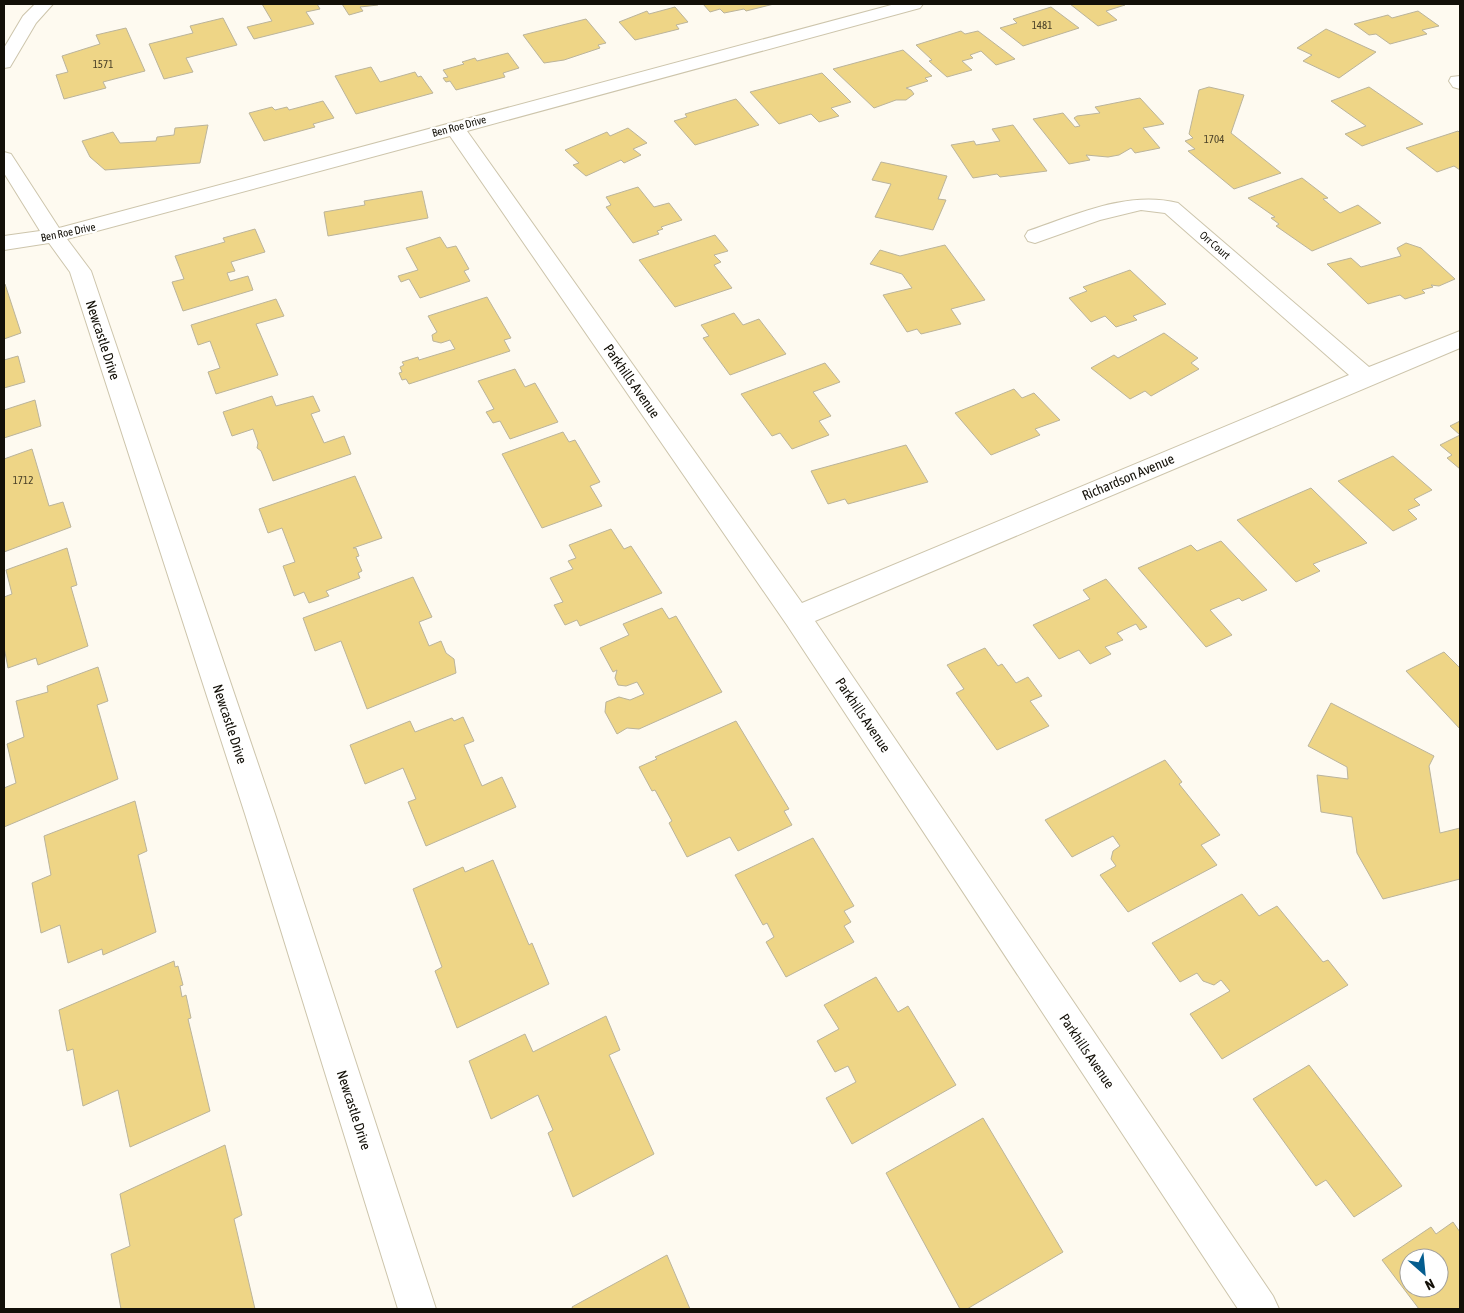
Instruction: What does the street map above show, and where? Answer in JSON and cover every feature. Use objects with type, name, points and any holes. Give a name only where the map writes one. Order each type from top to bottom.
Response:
[{"type":"street","points":[[4,63],[29,20],[44,4]]},
{"type":"street","name":"Ben Roe Drive","points":[[4,243],[54,236],[914,4]]},
{"type":"street","name":"Parkhills Avenue","points":[[454,128],[797,616],[1260,1309]]},
{"type":"street","name":"Newcastle Drive","points":[[4,158],[54,236],[80,271],[260,814],[417,1309]]},
{"type":"street","name":"Orr Court","points":[[1035,236],[1094,214],[1140,204],[1171,207],[1366,376]]},
{"type":"street","name":"Richardson Avenue","points":[[797,616],[1366,376],[1460,339]]},
{"type":"building","points":[[262,4],[317,4],[320,9],[306,12],[314,24],[254,39],[247,27],[272,21]]},
{"type":"building","points":[[342,4],[378,5],[360,7],[363,11],[349,15]]},
{"type":"building","points":[[703,4],[774,4],[746,11],[744,9],[724,13],[720,9],[710,12]]},
{"type":"building","points":[[1070,4],[1125,5],[1106,11],[1117,20],[1098,26]]},
{"type":"building","points":[[675,7],[688,22],[676,25],[679,29],[635,40],[619,22],[647,11],[649,14]]},
{"type":"building","points":[[1051,7],[1079,28],[1023,46],[1000,28],[1017,23],[1013,19]]},
{"type":"building","points":[[1418,11],[1439,26],[1422,30],[1427,34],[1390,44],[1376,34],[1369,35],[1354,24],[1388,15],[1392,18]]},
{"type":"building","points":[[223,18],[237,45],[186,58],[193,72],[164,79],[149,44],[193,33],[190,26]]},
{"type":"building","points":[[586,19],[606,43],[598,45],[600,48],[564,60],[544,63],[523,35]]},
{"type":"building","points":[[126,28],[145,71],[103,82],[106,88],[64,99],[56,75],[68,72],[62,56],[100,44],[96,35]]},
{"type":"building","points":[[1326,29],[1376,52],[1339,78],[1303,61],[1312,55],[1297,48]]},
{"type":"building","points":[[961,31],[965,34],[978,31],[1015,59],[996,65],[981,51],[970,55],[973,58],[962,61],[972,70],[947,77],[929,61],[932,60],[916,45]]},
{"type":"building","points":[[903,50],[932,76],[925,78],[928,81],[906,88],[914,94],[906,100],[896,100],[874,108],[833,69]]},
{"type":"building","points":[[508,53],[519,68],[503,73],[505,77],[456,90],[450,81],[446,82],[443,78],[448,77],[443,70],[464,64],[462,62],[475,58],[477,61]]},
{"type":"building","points":[[371,67],[380,82],[415,72],[418,77],[421,76],[433,93],[356,114],[335,76]]},
{"type":"building","points":[[822,73],[851,102],[831,108],[839,116],[819,122],[811,114],[779,124],[750,92]]},
{"type":"building","points":[[1209,87],[1244,95],[1231,133],[1281,173],[1234,189],[1188,151],[1195,149],[1185,141],[1193,138],[1189,134],[1199,90]]},
{"type":"building","points":[[1369,87],[1423,124],[1362,146],[1345,134],[1366,126],[1331,101]]},
{"type":"building","points":[[1140,98],[1164,124],[1143,128],[1160,148],[1135,153],[1131,148],[1119,155],[1108,157],[1086,155],[1090,160],[1069,164],[1033,119],[1063,113],[1075,127],[1080,126],[1074,118],[1077,116],[1100,113],[1095,107]]},
{"type":"building","points":[[736,99],[759,125],[695,145],[674,121],[687,117],[685,114]]},
{"type":"building","points":[[323,101],[334,118],[313,124],[315,127],[264,141],[249,113],[272,107],[275,110],[287,107],[289,110]]},
{"type":"building","points":[[208,125],[200,163],[105,170],[90,157],[82,141],[113,132],[120,143],[156,141],[157,137],[174,135],[175,128]]},
{"type":"building","points":[[1013,125],[1047,171],[1000,177],[997,174],[973,178],[951,145],[974,141],[976,145],[1000,141],[992,129]]},
{"type":"building","points":[[628,128],[647,143],[633,149],[641,155],[624,163],[621,160],[586,176],[573,165],[579,163],[565,150],[607,132],[610,136]]},
{"type":"building","points":[[1458,131],[1460,133],[1460,170],[1454,166],[1437,172],[1406,148]]},
{"type":"building","points":[[881,162],[947,176],[938,199],[946,200],[933,230],[875,217],[891,184],[872,180]]},
{"type":"building","points":[[1302,178],[1328,198],[1323,199],[1340,213],[1358,205],[1381,223],[1312,251],[1276,226],[1279,224],[1271,218],[1275,217],[1248,198]]},
{"type":"building","points":[[638,187],[654,207],[669,203],[682,220],[661,227],[663,229],[657,231],[659,234],[633,243],[606,207],[611,205],[606,197]]},
{"type":"building","points":[[422,191],[428,218],[328,236],[324,212],[365,205],[364,201]]},
{"type":"building","points":[[255,229],[265,252],[231,262],[235,271],[227,273],[230,281],[248,276],[253,290],[183,311],[172,282],[184,279],[175,256],[225,242],[223,238]]},
{"type":"building","points":[[715,235],[728,251],[714,255],[721,262],[714,265],[732,288],[675,307],[639,260]]},
{"type":"building","points":[[440,237],[447,248],[456,246],[469,269],[464,271],[470,281],[420,298],[409,279],[401,282],[398,276],[418,270],[406,248]]},
{"type":"building","points":[[1406,243],[1421,248],[1455,279],[1439,286],[1431,285],[1433,287],[1422,290],[1425,293],[1405,299],[1400,295],[1368,304],[1327,264],[1351,258],[1361,267],[1401,256],[1397,248]]},
{"type":"building","points":[[945,245],[985,300],[951,309],[961,324],[921,334],[917,329],[907,332],[883,295],[912,288],[902,274],[870,264],[880,250],[900,256]]},
{"type":"building","points":[[1130,270],[1166,304],[1133,316],[1137,320],[1116,327],[1105,316],[1091,322],[1069,298],[1087,291],[1083,287]]},
{"type":"building","points":[[4,285],[21,333],[4,339]]},
{"type":"building","points":[[487,297],[511,338],[504,340],[510,351],[409,384],[406,379],[402,380],[399,373],[402,372],[400,367],[404,365],[402,362],[418,357],[419,360],[455,349],[450,340],[441,343],[433,341],[432,335],[437,332],[428,316]]},
{"type":"building","points":[[276,299],[284,316],[256,324],[278,375],[216,394],[208,372],[220,368],[210,341],[198,345],[191,325]]},
{"type":"building","points":[[734,313],[743,325],[759,319],[786,354],[730,375],[703,338],[709,336],[701,325]]},
{"type":"building","points":[[1164,333],[1198,358],[1191,363],[1199,369],[1151,396],[1145,391],[1130,399],[1091,368],[1114,355],[1118,358]]},
{"type":"building","points":[[18,356],[25,382],[4,388],[4,360]]},
{"type":"building","points":[[825,363],[840,382],[813,392],[831,416],[819,421],[829,435],[792,449],[780,433],[772,436],[741,394]]},
{"type":"building","points":[[515,369],[525,387],[535,383],[558,422],[510,439],[500,421],[493,423],[486,412],[494,409],[478,381]]},
{"type":"building","points":[[1014,389],[1022,398],[1034,393],[1060,420],[1035,429],[1040,435],[991,455],[955,413]]},
{"type":"building","points":[[272,396],[276,406],[313,396],[320,411],[311,414],[324,443],[344,436],[351,454],[273,481],[261,451],[257,448],[258,443],[253,429],[232,436],[223,412]]},
{"type":"building","points":[[35,400],[41,426],[4,438],[4,410]]},
{"type":"building","points":[[1460,421],[1460,435],[1450,426]]},
{"type":"building","points":[[563,432],[569,442],[575,440],[600,482],[590,486],[602,506],[542,528],[502,454]]},
{"type":"building","points":[[1460,435],[1460,469],[1447,458],[1452,455],[1440,445]]},
{"type":"building","points":[[906,445],[928,482],[848,504],[845,499],[828,504],[811,471]]},
{"type":"building","points":[[32,449],[49,506],[63,502],[71,527],[4,552],[4,459]]},
{"type":"building","points":[[1393,456],[1432,490],[1414,499],[1420,505],[1408,510],[1417,519],[1393,531],[1338,481]]},
{"type":"building","points":[[355,476],[382,538],[353,548],[356,548],[359,556],[356,557],[362,571],[358,573],[360,578],[326,591],[329,596],[309,603],[304,592],[294,596],[283,566],[295,562],[282,528],[268,533],[259,509]]},
{"type":"building","points":[[1311,488],[1367,543],[1313,564],[1320,571],[1296,582],[1237,520]]},
{"type":"building","points":[[611,529],[624,549],[631,546],[662,593],[580,626],[577,620],[565,625],[554,605],[563,602],[550,578],[573,569],[568,561],[576,558],[569,545]]},
{"type":"building","points":[[1221,541],[1267,590],[1242,601],[1239,598],[1210,610],[1232,635],[1206,647],[1138,568],[1191,545],[1197,551]]},
{"type":"building","points":[[67,548],[77,585],[71,587],[88,646],[38,665],[36,658],[8,668],[4,647],[4,597],[12,594],[6,570]]},
{"type":"building","points":[[413,577],[432,617],[419,622],[429,646],[441,641],[446,653],[454,659],[456,673],[367,709],[341,641],[315,651],[303,618]]},
{"type":"building","points":[[1106,579],[1147,627],[1140,630],[1136,624],[1117,633],[1123,640],[1105,647],[1111,654],[1090,664],[1079,650],[1059,659],[1033,625],[1090,599],[1083,590]]},
{"type":"building","points":[[662,608],[669,619],[676,616],[722,692],[639,729],[627,728],[617,734],[605,712],[606,702],[619,697],[630,700],[644,694],[637,682],[626,686],[618,685],[615,678],[617,670],[613,672],[600,648],[629,635],[623,624]]},
{"type":"building","points":[[985,648],[998,666],[1002,664],[1016,683],[1028,677],[1042,696],[1030,701],[1049,726],[997,750],[956,693],[964,689],[947,665]]},
{"type":"building","points":[[1444,652],[1460,668],[1460,729],[1406,671]]},
{"type":"building","points":[[98,667],[108,701],[97,705],[118,779],[4,827],[4,788],[16,783],[7,744],[24,737],[16,701],[48,692],[47,686]]},
{"type":"building","points":[[1331,703],[1434,756],[1429,766],[1440,833],[1460,828],[1460,879],[1383,899],[1357,853],[1352,817],[1321,812],[1317,775],[1348,779],[1347,767],[1308,746]]},
{"type":"building","points":[[463,717],[474,741],[464,745],[482,786],[502,777],[516,807],[426,846],[408,802],[416,799],[403,768],[365,784],[350,745],[410,721],[415,732],[452,718],[454,721]]},
{"type":"building","points":[[736,721],[789,809],[784,811],[792,825],[738,851],[730,837],[687,857],[669,823],[672,821],[655,790],[652,791],[639,767],[657,759],[655,757]]},
{"type":"building","points":[[1165,760],[1182,782],[1179,784],[1220,835],[1201,845],[1217,865],[1128,912],[1100,875],[1116,866],[1111,859],[1113,851],[1120,846],[1113,836],[1072,857],[1045,820]]},
{"type":"building","points":[[135,801],[147,851],[138,855],[156,932],[103,955],[102,949],[68,963],[60,925],[41,933],[32,883],[51,875],[44,836]]},
{"type":"building","points":[[813,838],[854,906],[844,911],[851,922],[844,926],[854,942],[786,977],[766,942],[774,937],[767,923],[763,925],[735,875]]},
{"type":"building","points":[[493,860],[529,945],[532,943],[549,984],[457,1028],[435,971],[442,967],[413,889],[463,867],[465,872]]},
{"type":"building","points":[[1242,894],[1259,916],[1277,906],[1323,962],[1328,960],[1348,985],[1222,1059],[1190,1014],[1230,991],[1221,980],[1214,985],[1203,981],[1197,973],[1180,982],[1152,943]]},
{"type":"building","points":[[174,961],[175,967],[178,966],[183,985],[180,986],[182,997],[186,995],[191,1018],[188,1019],[210,1111],[130,1147],[118,1090],[83,1106],[73,1049],[67,1051],[59,1010]]},
{"type":"building","points":[[876,977],[898,1012],[908,1006],[956,1085],[852,1144],[826,1098],[856,1082],[848,1066],[835,1072],[817,1041],[839,1029],[824,1005]]},
{"type":"building","points":[[606,1016],[620,1050],[609,1055],[654,1154],[573,1197],[548,1133],[553,1130],[538,1095],[491,1119],[469,1061],[525,1034],[533,1052]]},
{"type":"building","points":[[1309,1065],[1402,1186],[1354,1217],[1326,1180],[1316,1186],[1253,1099]]},
{"type":"building","points":[[983,1118],[1063,1252],[967,1309],[960,1309],[886,1173]]},
{"type":"building","points":[[225,1145],[242,1215],[234,1219],[255,1309],[121,1309],[111,1254],[130,1246],[120,1194]]},
{"type":"building","points":[[1453,1222],[1460,1232],[1460,1309],[1419,1309],[1411,1298],[1449,1298],[1449,1248],[1400,1248],[1431,1227],[1436,1234]]},
{"type":"building","points":[[1399,1249],[1399,1283],[1382,1260]]},
{"type":"building","points":[[667,1255],[690,1309],[573,1309],[572,1307]]}]
